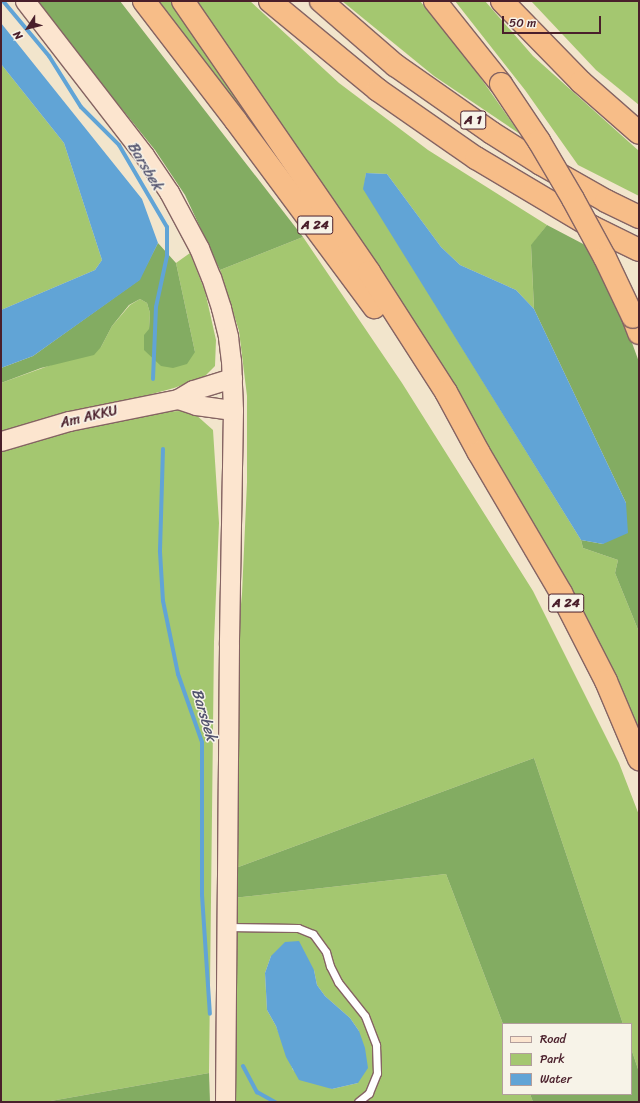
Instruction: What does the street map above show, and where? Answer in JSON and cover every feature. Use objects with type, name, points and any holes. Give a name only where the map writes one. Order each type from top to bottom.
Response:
[{"type":"highway","name":"A 24","points":[[144,1],[356,280],[436,398],[479,453]]},
{"type":"highway","name":"A 24","points":[[183,1],[369,272],[446,392],[479,453],[561,592],[606,681],[639,759]]},
{"type":"highway","name":"A 1","points":[[270,1],[378,90],[476,158],[592,227],[639,250]]},
{"type":"highway","name":"A 1","points":[[283,1],[335,54]]},
{"type":"highway","name":"A 1","points":[[321,1],[395,65],[492,133],[541,164],[606,201],[639,217]]},
{"type":"highway","points":[[435,1],[500,84],[539,141],[605,258],[636,325]]},
{"type":"highway","points":[[502,1],[581,82],[639,133]]},
{"type":"main road","points":[[26,1],[144,155],[169,192],[199,248],[211,277],[228,337],[233,410],[225,1102]]},
{"type":"main road","name":"Am AKKU","points":[[1,441],[69,421],[178,399],[193,390],[232,378]]},
{"type":"main road","name":"Am AKKU","points":[[178,399],[196,405],[233,410]]},
{"type":"lane","points":[[226,927],[298,928],[313,934],[326,952],[330,966],[338,982],[365,1016],[376,1046],[377,1073],[369,1093],[358,1102]]},
{"type":"green space","points":[[35,1],[120,1],[303,237],[220,270],[185,195],[155,150]]},
{"type":"green space","points":[[156,1],[171,1],[244,109],[242,111]]},
{"type":"green space","points":[[190,1],[250,1],[339,83],[428,150],[547,225],[531,246],[534,309],[516,290],[460,265],[441,247],[387,174],[366,173],[364,189],[581,540],[583,548],[618,560],[615,573],[639,632],[639,736],[576,599]]},
{"type":"green space","points":[[342,1],[420,1],[466,57],[520,134],[434,76]]},
{"type":"green space","points":[[455,1],[485,1],[533,56],[639,151],[639,196],[578,165],[525,90]]},
{"type":"green space","points":[[531,1],[639,1],[639,105],[596,70]]},
{"type":"green space","points":[[1,64],[64,143],[102,260],[95,270],[1,310]]},
{"type":"green space","points":[[547,225],[587,246],[627,329],[639,362],[639,632],[615,573],[618,560],[583,548],[581,540],[603,544],[626,503],[534,309],[531,245]]},
{"type":"green space","points":[[303,237],[402,383],[533,591],[619,763],[639,815],[639,1072],[632,1051],[632,1023],[623,1023],[534,758],[233,869],[233,686],[242,594],[247,482],[247,396],[239,331],[220,270]]},
{"type":"green space","points":[[158,243],[176,263],[195,352],[187,364],[173,368],[161,366],[144,350],[144,335],[149,329],[150,313],[147,303],[140,299],[129,305],[112,326],[101,347],[94,355],[41,368],[1,383],[1,368],[33,356],[139,280]]},
{"type":"green space","points":[[190,253],[205,291],[216,340],[215,366],[204,377],[174,388],[1,435],[1,383],[101,347],[112,326],[130,305],[140,299],[147,303],[150,313],[149,329],[195,352],[176,263]]},
{"type":"green space","points":[[180,411],[195,414],[213,430],[219,523],[214,642],[209,1073],[45,1102],[1,1102],[1,451],[138,413]]},
{"type":"green space","points":[[534,758],[623,1023],[503,1023],[446,874],[233,898],[233,869]]},
{"type":"green space","points":[[446,874],[503,1023],[502,1095],[530,1095],[533,1102],[235,1102],[233,898]],"holes":[[[271,956],[314,970],[317,985],[325,996],[350,1018],[359,1031],[358,1083],[332,1089],[293,1070],[276,1026],[267,1010],[265,973]]]},
{"type":"green space","points":[[632,1051],[639,1072],[639,1102],[533,1102],[530,1095],[632,1095]]},
{"type":"green space","points":[[209,1073],[210,1102],[45,1102]]},
{"type":"water","points":[[1,23],[142,199],[158,243],[140,280],[33,356],[1,368],[1,310],[95,270],[102,260],[64,143],[1,64]]},
{"type":"water","points":[[366,173],[387,174],[441,247],[460,265],[516,290],[534,309],[626,503],[628,533],[603,544],[581,540],[363,189]]},
{"type":"water","points":[[299,941],[314,970],[317,985],[325,996],[350,1018],[359,1031],[365,1048],[368,1068],[358,1083],[332,1089],[299,1080],[286,1057],[276,1026],[267,1010],[265,973],[271,956],[285,942]]},
{"type":"waterway","name":"Barsbek","points":[[3,1],[49,56],[81,107],[119,145],[167,227],[167,256],[156,307],[153,379]]},
{"type":"waterway","name":"Barsbek","points":[[163,449],[160,552],[163,601],[178,674],[202,742],[202,895],[210,1014]]},
{"type":"waterway","name":"Barsbek","points":[[243,1066],[257,1092],[275,1102]]}]
